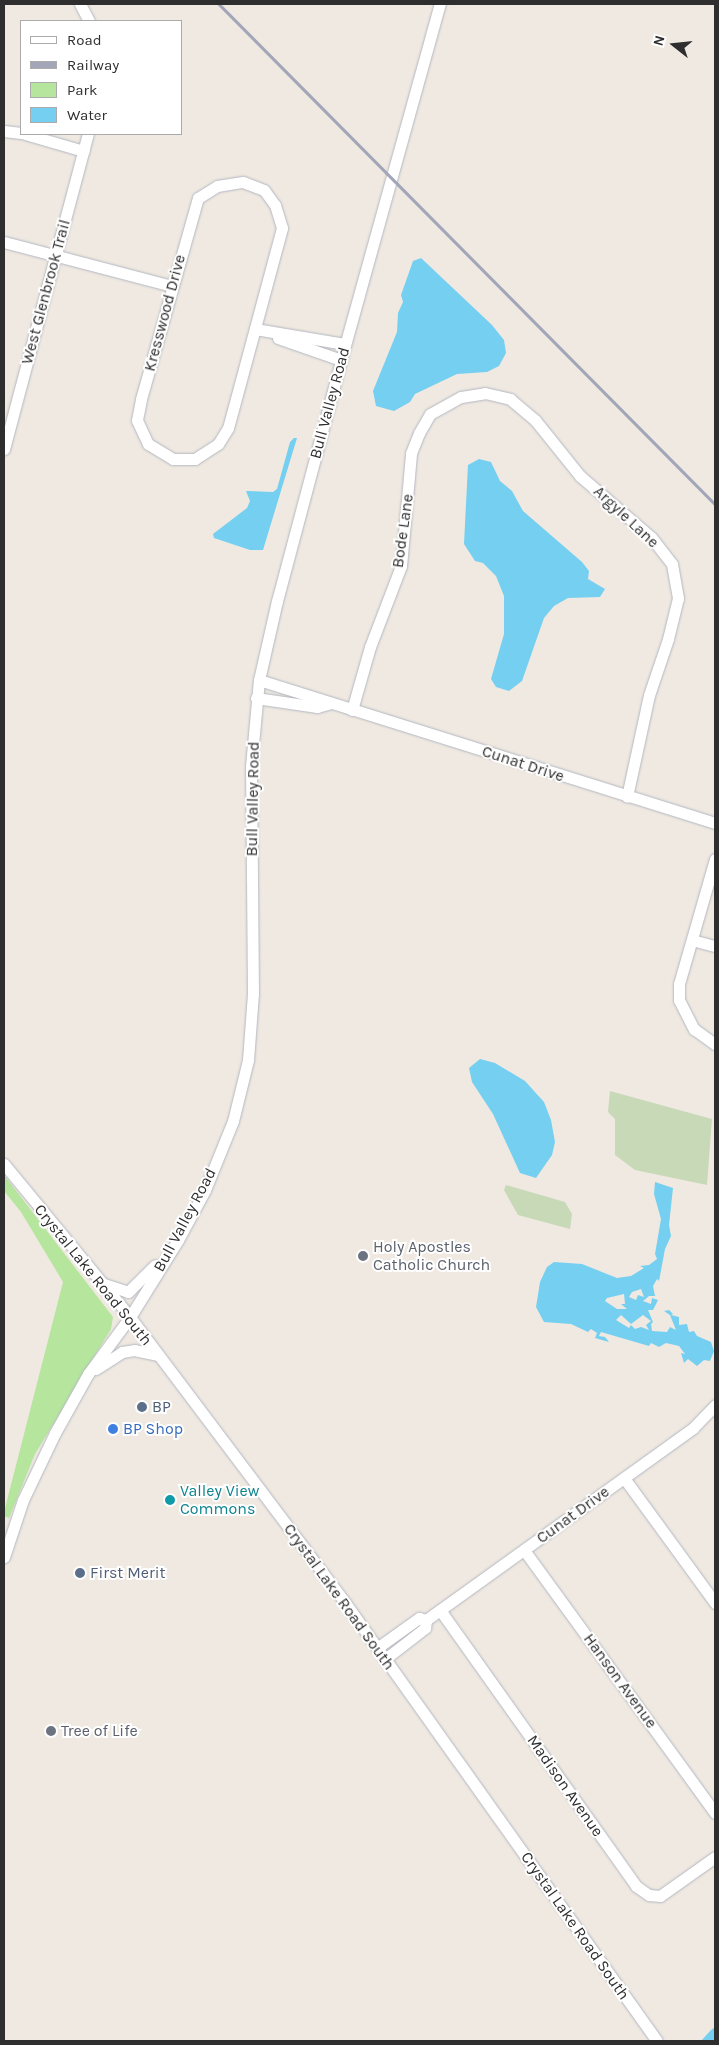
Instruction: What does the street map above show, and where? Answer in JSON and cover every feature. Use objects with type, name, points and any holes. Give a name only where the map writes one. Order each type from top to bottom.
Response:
[{"type":"street","points":[[80,4],[88,20]]},
{"type":"street","name":"Bull Valley Road","points":[[4,1557],[27,1492],[55,1433],[88,1374],[130,1317],[178,1240],[205,1190],[233,1121],[248,1060],[253,993],[251,766],[259,680],[276,602],[345,344],[440,4]]},
{"type":"street","points":[[4,130],[20,133]]},
{"type":"street","points":[[30,135],[84,151]]},
{"type":"street","name":"West Glenbrook Trail","points":[[4,449],[88,135]]},
{"type":"street","name":"Kresswood Drive","points":[[243,182],[264,190],[275,205],[282,228],[228,428],[218,444],[196,459],[173,459],[148,444],[137,420],[172,286],[198,198],[217,186],[243,182]]},
{"type":"street","points":[[4,242],[172,286]]},
{"type":"street","points":[[255,329],[345,344]]},
{"type":"street","points":[[255,329],[341,360]]},
{"type":"street","name":"Argyle Lane","points":[[461,397],[485,394],[510,399],[535,420],[580,476],[652,537],[672,564],[678,598],[668,639],[649,695],[627,797]]},
{"type":"street","name":"Bode Lane","points":[[352,710],[370,647],[401,566],[411,454],[430,414],[461,397]]},
{"type":"street","name":"Cunat Drive","points":[[259,680],[627,797],[715,823]]},
{"type":"street","name":"Cunat Drive","points":[[256,698],[317,707],[331,703]]},
{"type":"street","points":[[715,859],[679,984],[679,1000],[694,1029],[715,1044]]},
{"type":"street","points":[[692,940],[715,946]]},
{"type":"street","name":"Crystal Lake Road South","points":[[4,1164],[130,1317],[377,1648],[657,2041]]},
{"type":"street","points":[[101,1283],[128,1292],[178,1240]]},
{"type":"street","points":[[88,1374],[122,1352],[134,1350],[158,1355]]},
{"type":"street","name":"Cunat Drive","points":[[385,1659],[425,1628],[426,1620],[713,1413]]},
{"type":"street","points":[[624,1478],[715,1603]]},
{"type":"street","name":"Hanson Avenue","points":[[524,1550],[715,1813]]},
{"type":"street","name":"Madison Avenue","points":[[440,1610],[636,1886],[649,1895],[660,1896],[715,1857]]},
{"type":"street","name":"Cunat Drive","points":[[377,1648],[419,1618],[426,1620]]},
{"type":"green space","points":[[610,1091],[712,1119],[707,1185],[635,1170],[615,1155],[615,1119],[608,1112]]},
{"type":"green space","points":[[4,1175],[113,1317],[111,1329],[35,1454],[9,1518],[4,1516],[4,1512],[63,1282],[21,1212],[4,1191]]},
{"type":"green space","points":[[506,1185],[565,1202],[572,1214],[570,1229],[518,1215],[504,1190]]},
{"type":"water","points":[[421,258],[492,325],[504,340],[506,353],[499,366],[487,372],[457,374],[415,394],[410,402],[394,411],[376,406],[373,391],[397,332],[398,313],[403,302],[401,295],[413,261]]},
{"type":"water","points":[[297,438],[263,550],[250,550],[214,538],[213,534],[247,508],[250,501],[246,491],[273,492],[277,489],[290,442]]},
{"type":"water","points":[[479,459],[491,462],[500,481],[512,491],[523,511],[582,562],[589,571],[588,579],[605,589],[600,597],[568,598],[554,606],[544,618],[522,681],[509,691],[496,687],[491,679],[504,634],[504,596],[496,576],[483,563],[475,561],[464,544],[468,465]]},
{"type":"water","points":[[480,1059],[495,1063],[525,1081],[544,1102],[551,1120],[555,1142],[552,1155],[536,1178],[520,1173],[493,1114],[472,1082],[469,1068]]},
{"type":"water","points":[[655,1182],[673,1188],[669,1225],[671,1236],[665,1249],[659,1281],[657,1279],[653,1286],[655,1296],[649,1296],[643,1301],[651,1304],[652,1298],[658,1300],[653,1310],[648,1310],[653,1322],[651,1324],[652,1331],[667,1332],[670,1327],[676,1330],[670,1315],[664,1311],[669,1310],[673,1314],[671,1315],[679,1317],[679,1325],[687,1324],[689,1332],[694,1331],[697,1336],[711,1342],[714,1351],[710,1361],[704,1360],[697,1366],[688,1359],[684,1363],[681,1353],[685,1354],[679,1346],[666,1343],[659,1347],[651,1343],[649,1346],[601,1332],[599,1336],[605,1337],[609,1342],[595,1338],[597,1333],[591,1329],[588,1332],[571,1324],[544,1322],[536,1307],[540,1282],[547,1267],[554,1262],[582,1264],[617,1278],[631,1276],[644,1268],[640,1266],[649,1265],[657,1259],[655,1254],[661,1219],[654,1194]],"holes":[[[641,1289],[644,1297],[638,1295],[636,1300],[629,1297],[632,1292]],[[624,1294],[625,1304],[621,1304],[627,1309],[617,1309],[605,1301],[607,1298]],[[621,1315],[631,1324],[643,1315],[651,1321],[646,1325],[649,1330],[641,1327],[635,1329],[631,1325],[629,1328],[616,1320]]]},
{"type":"water","points":[[715,2027],[715,2041],[701,2041],[711,2030]]},
{"type":"railway","points":[[219,4],[715,504]]},
{"type":"place","name":"Holy Apostles Catholic Church","points":[[363,1256]]},
{"type":"place","name":"BP","points":[[142,1407]]},
{"type":"place","name":"BP Shop","points":[[113,1429]]},
{"type":"place","name":"Valley View Commons","points":[[170,1500]]},
{"type":"place","name":"First Merit","points":[[80,1573]]},
{"type":"place","name":"Tree of Life","points":[[51,1731]]}]
